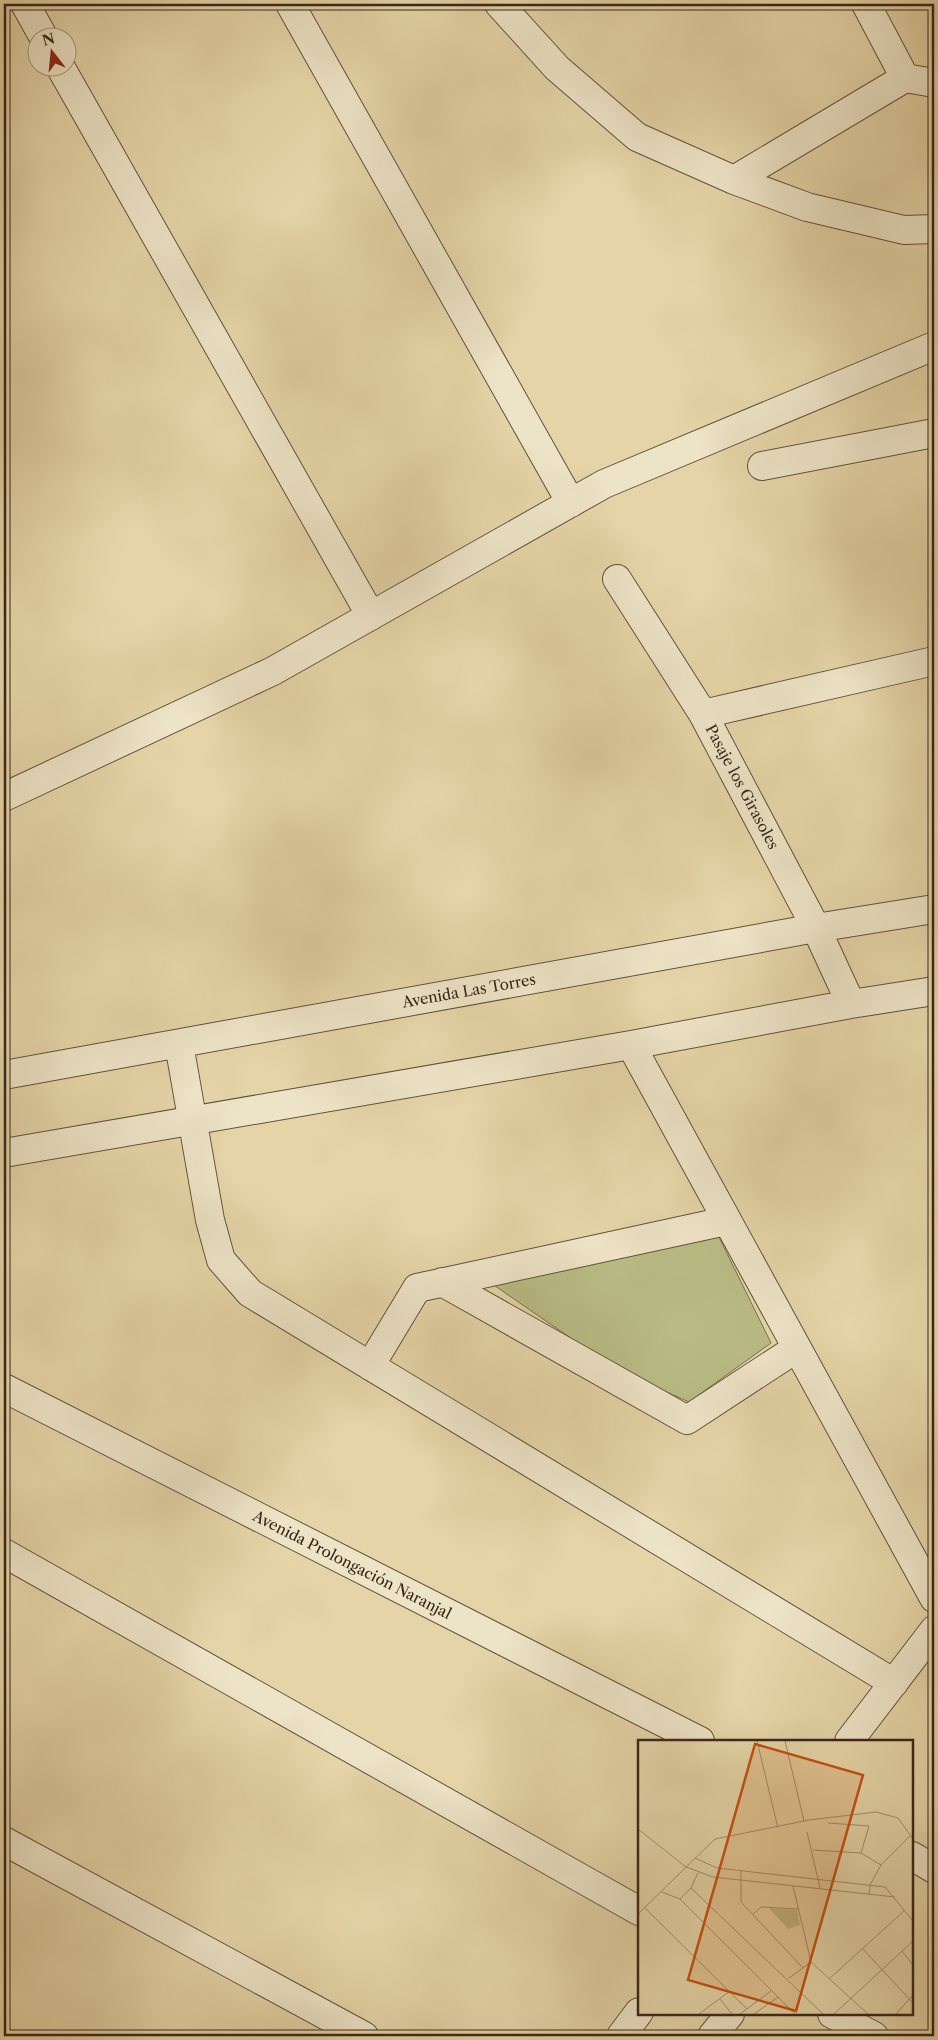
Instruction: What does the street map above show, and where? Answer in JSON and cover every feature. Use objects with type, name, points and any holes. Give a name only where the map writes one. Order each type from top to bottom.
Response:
[{"type":"street","points":[[25,4],[38,28]]},
{"type":"street","points":[[290,4],[571,502]]},
{"type":"street","points":[[499,4],[557,68],[637,137],[734,180],[807,207],[904,230],[934,230]]},
{"type":"street","points":[[866,4],[905,78]]},
{"type":"street","points":[[67,78],[371,616]]},
{"type":"street","points":[[734,180],[905,78],[934,83]]},
{"type":"street","points":[[4,797],[273,671],[604,484],[934,346]]},
{"type":"street","points":[[762,466],[934,433]]},
{"type":"street","name":"Pasaje los Girasoles","points":[[617,579],[703,714],[816,928],[851,1004]]},
{"type":"street","points":[[703,714],[934,662]]},
{"type":"street","name":"Avenida Las Torres","points":[[4,1075],[816,928],[934,909]]},
{"type":"street","points":[[4,1153],[631,1045],[851,1004],[934,992]]},
{"type":"street","points":[[179,1044],[210,1220],[221,1260],[250,1293],[894,1683]]},
{"type":"street","points":[[631,1045],[934,1598]]},
{"type":"street","points":[[370,1366],[417,1288],[726,1221]]},
{"type":"street","points":[[442,1282],[688,1420],[797,1348]]},
{"type":"street","name":"Avenida Prolongación Naranjal","points":[[4,1388],[698,1740]]},
{"type":"street","points":[[4,1553],[638,1909]]},
{"type":"street","points":[[850,1740],[934,1630]]},
{"type":"street","points":[[4,1840],[363,2036]]},
{"type":"street","points":[[913,1857],[934,1869]]},
{"type":"street","points":[[621,2036],[638,2013]]},
{"type":"street","points":[[712,2036],[729,2015]]},
{"type":"street","points":[[834,2015],[874,2036]]},
{"type":"green space","points":[[717,1233],[771,1343],[689,1402],[617,1370],[485,1279]]}]
